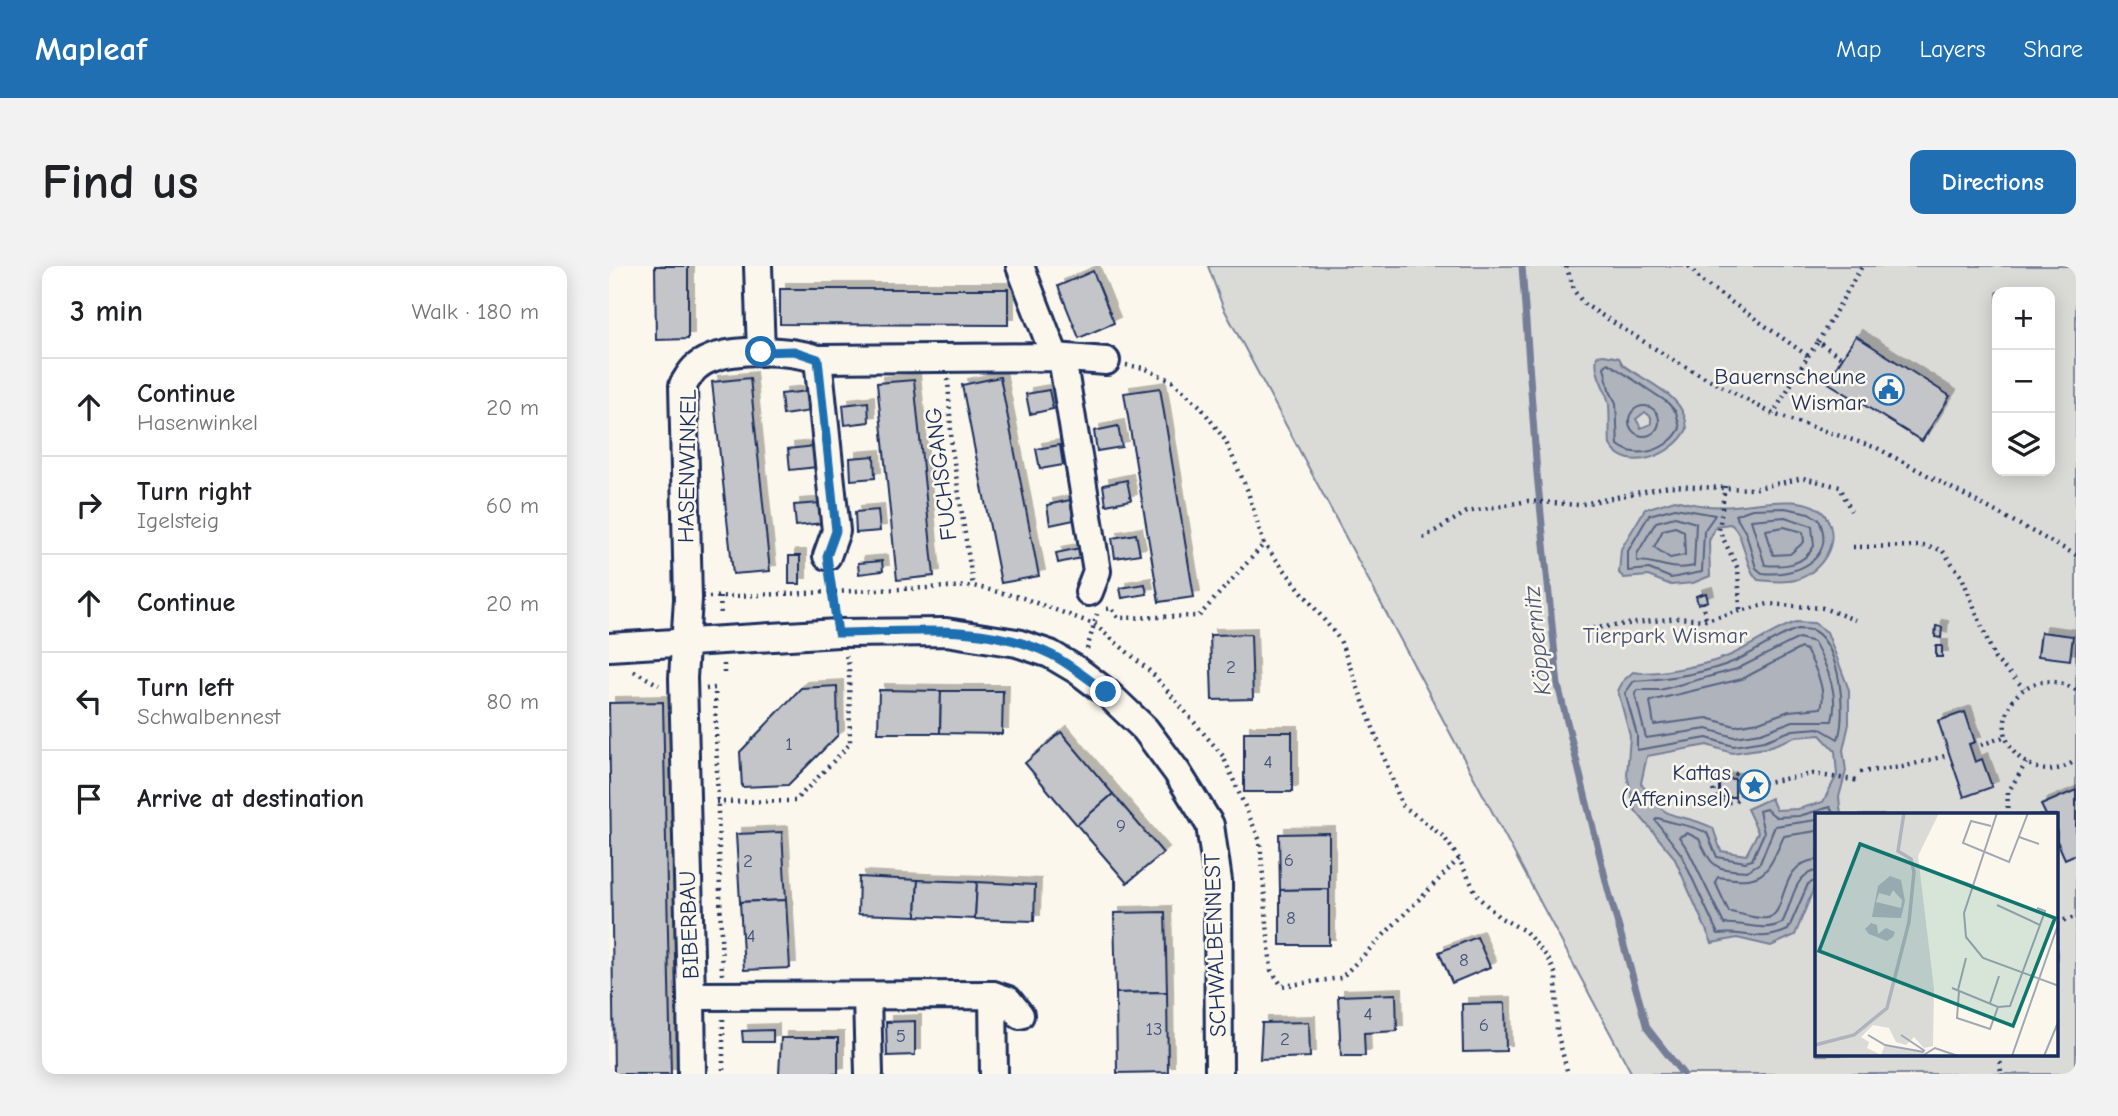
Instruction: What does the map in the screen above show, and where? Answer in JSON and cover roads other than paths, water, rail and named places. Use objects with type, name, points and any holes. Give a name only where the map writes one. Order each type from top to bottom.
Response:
[{"type":"street","points":[[758,266],[761,352]]},
{"type":"street","points":[[1020,266],[1058,357],[1097,571],[1089,592]]},
{"type":"street","name":"HASENWINKEL","points":[[685,643],[688,598],[683,385],[695,367],[713,358],[794,351],[818,359],[1058,357],[1106,362]]},
{"type":"street","points":[[818,359],[836,531],[827,556]]},
{"type":"street","name":"SCHWALBENNEST","points":[[616,658],[685,643],[838,633],[946,632],[981,635],[1050,654],[1077,670],[1106,692],[1145,729],[1177,772],[1209,825],[1217,881],[1219,1074]]},
{"type":"street","name":"BIBERBAU","points":[[685,643],[691,996],[993,995]]},
{"type":"street","points":[[994,1074],[993,995],[1008,1000],[1020,1015]]},
{"type":"street","points":[[691,996],[692,1074]]},
{"type":"street","points":[[867,996],[869,1074]]},
{"type":"water","points":[[1597,356],[1619,358],[1623,365],[1673,399],[1685,417],[1687,429],[1681,438],[1651,458],[1628,459],[1618,454],[1610,445],[1609,405],[1597,370]],"holes":[[[1645,412],[1651,417],[1651,424],[1641,428],[1636,419]]]},
{"type":"water","points":[[1675,500],[1719,507],[1783,501],[1809,504],[1819,509],[1826,517],[1832,536],[1830,546],[1820,564],[1804,576],[1777,582],[1758,580],[1749,566],[1735,528],[1730,524],[1716,526],[1709,541],[1710,576],[1693,583],[1671,585],[1648,576],[1624,578],[1619,573],[1621,549],[1645,509]]},
{"type":"water","points":[[1796,622],[1814,623],[1827,632],[1849,690],[1849,724],[1843,750],[1846,771],[1839,797],[1841,813],[1815,813],[1815,885],[1795,935],[1771,946],[1737,938],[1712,943],[1674,857],[1635,810],[1627,775],[1630,736],[1618,691],[1623,681],[1633,672],[1669,671],[1712,662],[1788,625]],"holes":[[[1820,735],[1835,751],[1837,775],[1823,802],[1798,809],[1776,810],[1771,798],[1747,809],[1758,832],[1746,855],[1721,851],[1713,828],[1666,812],[1641,783],[1647,756],[1707,745],[1732,753],[1766,748],[1795,737]]]},
{"type":"waterway","name":"Köppernitz","points":[[1522,266],[1537,474],[1558,685],[1608,889],[1647,1028],[1683,1074]]},
{"type":"place","name":"Bauernscheune Wismar","points":[[1889,389]]},
{"type":"place","name":"Kattas (Affeninsel)","points":[[1754,785]]},
{"type":"park label","name":"Tierpark Wismar","points":[[1665,635]]}]
